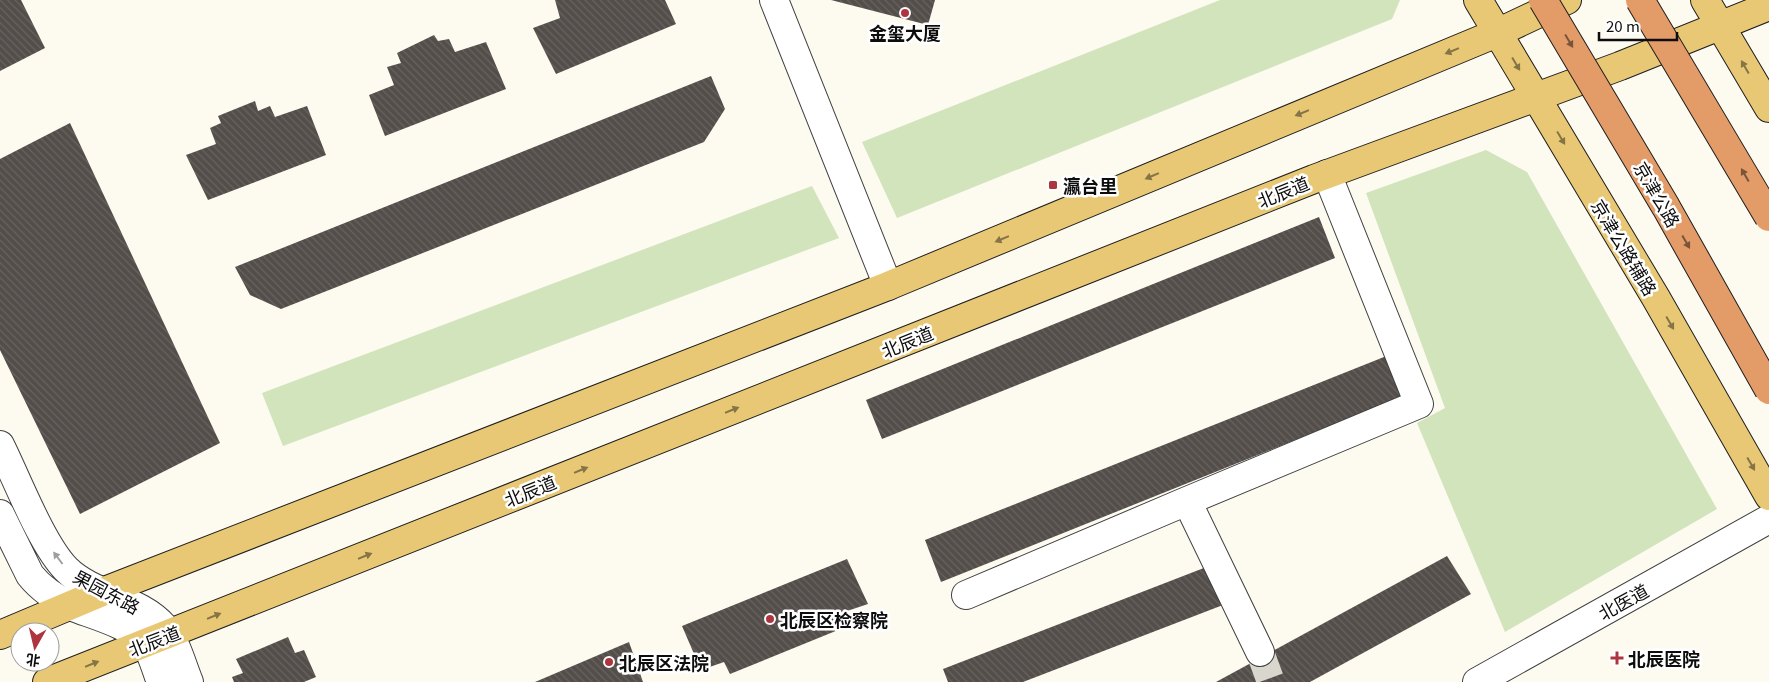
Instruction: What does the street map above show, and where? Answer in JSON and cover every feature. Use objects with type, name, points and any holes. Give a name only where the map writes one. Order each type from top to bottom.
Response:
[{"type":"highway","name":"京津公路","points":[[1543,0],[1661,199],[1769,390]]},
{"type":"highway","points":[[1640,0],[1769,217]]},
{"type":"main road","name":"京津公路辅路","points":[[1478,0],[1656,298],[1769,496]]},
{"type":"main road","points":[[0,635],[102,592],[888,286],[1497,32],[1567,0]]},
{"type":"main road","points":[[1704,0],[1769,108]]},
{"type":"main road","name":"北辰道","points":[[47,682],[1326,174],[1721,26],[1769,6]]},
{"type":"street","points":[[774,0],[888,286]]},
{"type":"street","points":[[966,595],[1419,404],[1326,174]]},
{"type":"street","name":"果园东路","points":[[0,445],[54,554],[76,578],[149,614],[157,639],[162,682]]},
{"type":"street","points":[[1187,501],[1260,652]]},
{"type":"street","name":"果园东路","points":[[0,514],[30,575],[47,593],[71,606],[125,629],[157,639],[189,682]]},
{"type":"street","name":"北医道","points":[[1477,682],[1769,519]]},
{"type":"green space","points":[[1220,0],[1400,0],[1392,19],[897,218],[862,142]]},
{"type":"green space","points":[[1486,150],[1527,172],[1717,509],[1505,632],[1417,423],[1445,408],[1366,193]]},
{"type":"green space","points":[[812,186],[839,238],[283,446],[262,393]]},
{"type":"building","points":[[0,0],[21,0],[45,48],[0,71]]},
{"type":"building","points":[[555,0],[665,0],[676,24],[556,74],[533,28],[560,18]]},
{"type":"building","name":"金玺大厦","points":[[831,0],[935,0],[928,25]]},
{"type":"building","points":[[434,35],[438,41],[449,39],[455,52],[486,42],[506,89],[385,136],[369,95],[394,85],[387,67],[401,63],[397,53]]},
{"type":"building","points":[[711,76],[725,109],[704,142],[281,309],[250,295],[235,267]]},
{"type":"building","points":[[255,101],[258,111],[270,106],[275,117],[307,106],[326,155],[208,200],[186,155],[216,144],[210,128],[221,123],[218,116]]},
{"type":"building","points":[[70,123],[220,443],[80,514],[0,350],[0,159]]},
{"type":"building","points":[[1319,217],[1335,258],[882,439],[866,400]]},
{"type":"building","points":[[1394,353],[1410,394],[941,582],[925,540]]},
{"type":"building","points":[[1447,556],[1471,594],[1310,682],[1216,682]]},
{"type":"building","name":"北辰区检察院","points":[[847,559],[868,604],[841,613],[843,628],[730,674],[724,662],[701,670],[682,626]]},
{"type":"building","points":[[1209,566],[1223,605],[1023,682],[948,682],[943,669]]},
{"type":"building","points":[[288,637],[295,653],[304,650],[316,677],[304,682],[234,682],[232,677],[243,673],[236,659]]},
{"type":"building","name":"北辰区法院","points":[[629,642],[643,682],[535,682]]},
{"type":"tunnel","points":[[1260,652],[1271,682]]},
{"type":"place","name":"金玺大厦","points":[[905,13]]},
{"type":"place","name":"瀛台里","points":[[1053,185]]},
{"type":"place","name":"北辰区检察院","points":[[770,619]]},
{"type":"place","name":"北辰医院","points":[[1617,658]]},
{"type":"place","name":"北辰区法院","points":[[609,662]]}]
